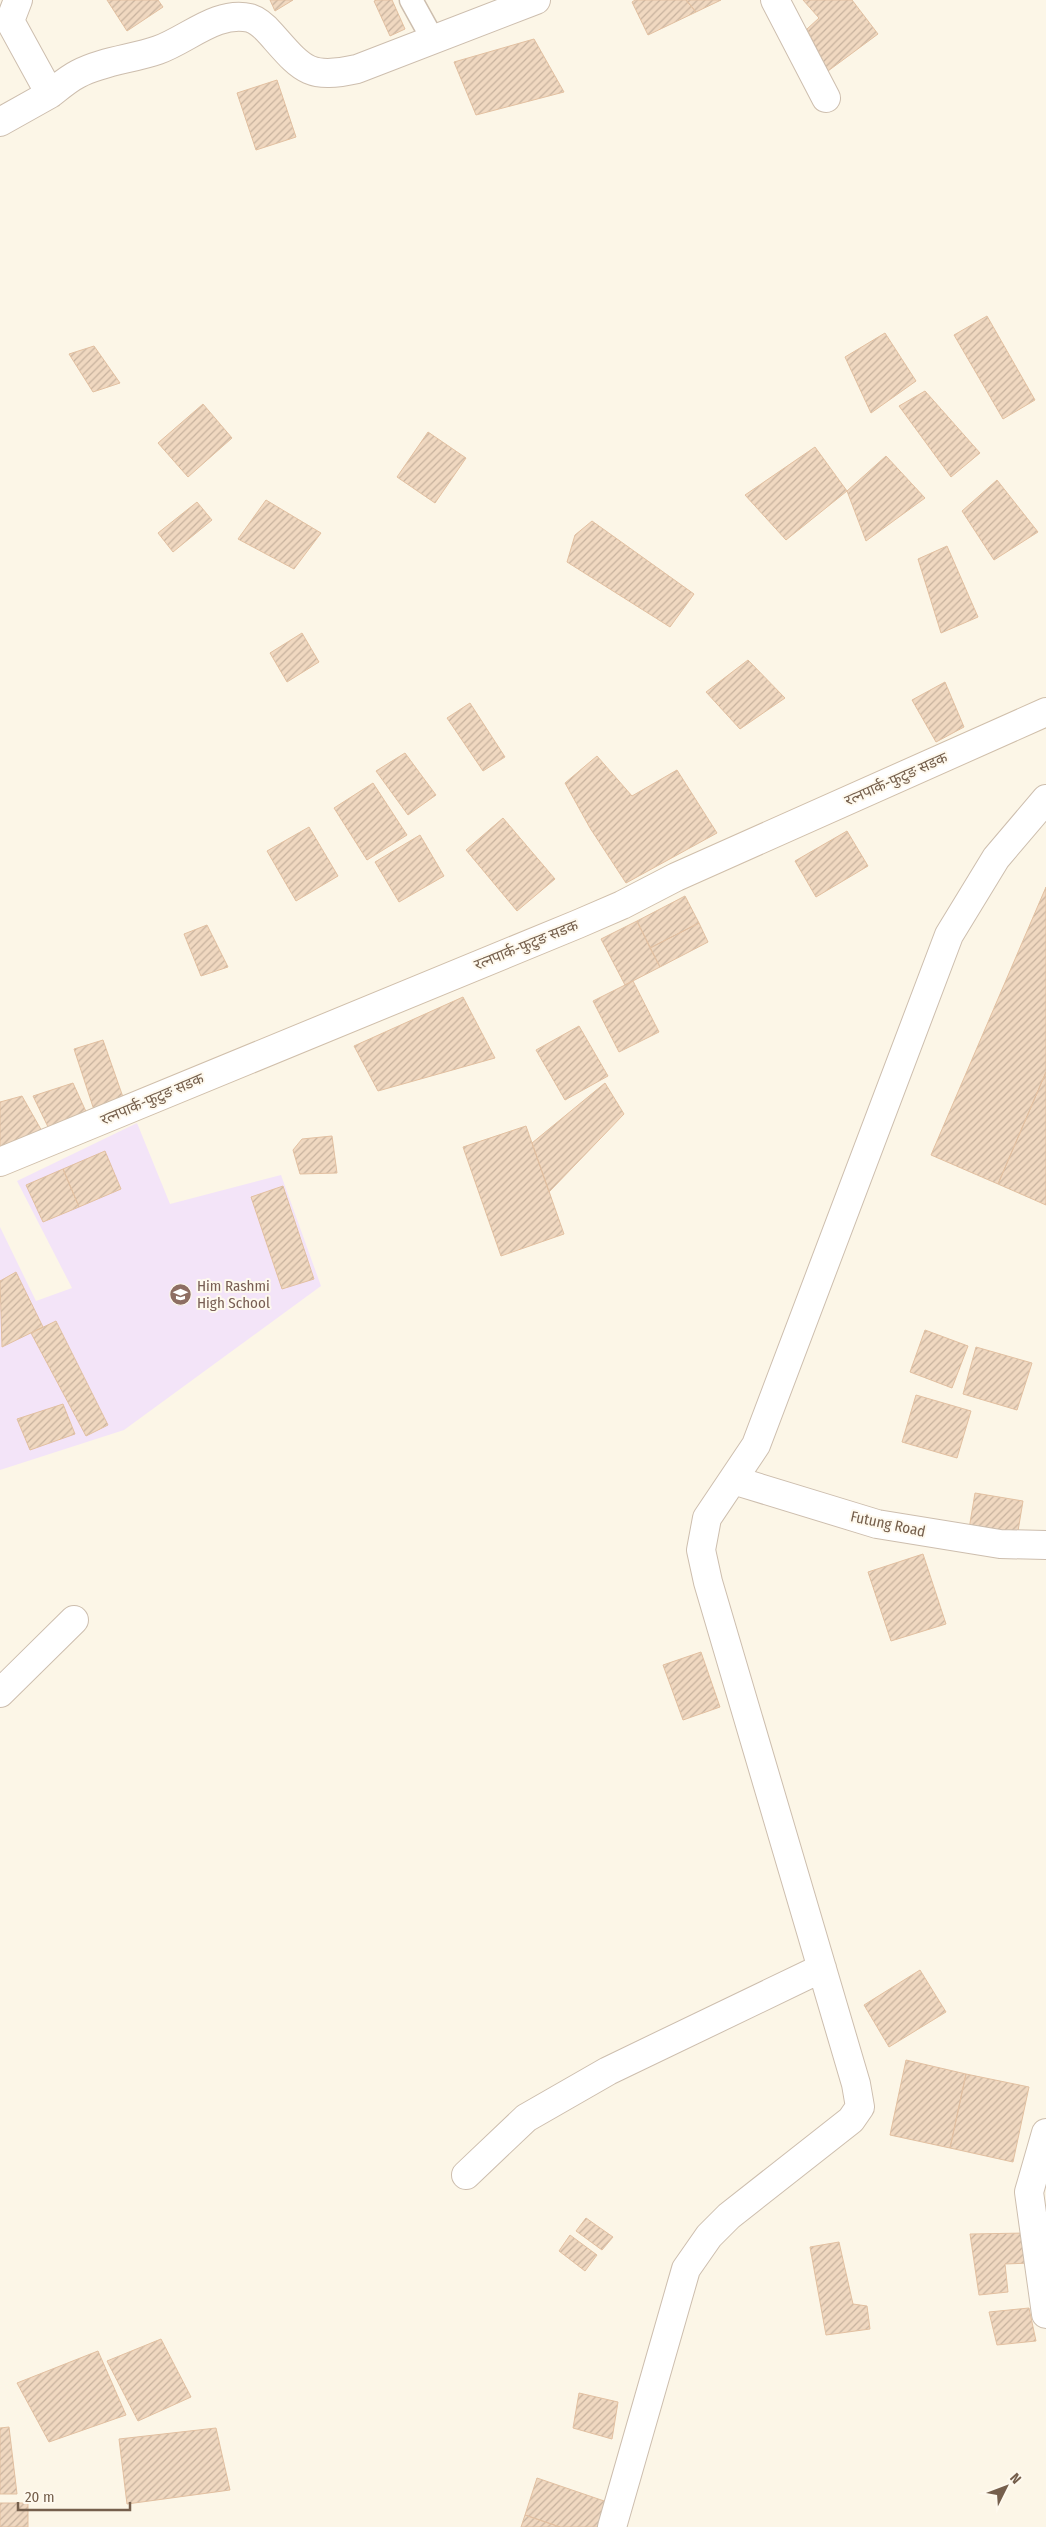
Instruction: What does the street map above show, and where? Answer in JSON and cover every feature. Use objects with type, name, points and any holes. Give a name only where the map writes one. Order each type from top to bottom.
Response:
[{"type":"street","points":[[18,0],[10,21],[50,94]]},
{"type":"street","points":[[0,122],[50,94],[78,74],[118,60],[159,50],[204,26],[236,17],[251,18],[263,25],[297,64],[314,73],[332,74],[357,68],[536,0]]},
{"type":"street","points":[[775,0],[826,98]]},
{"type":"street","name":"रत्नपार्क-फुटुङ सडक","points":[[0,1162],[578,924],[622,905],[676,876],[1046,712]]},
{"type":"street","points":[[612,2527],[686,2269],[709,2236],[729,2216],[851,2120],[860,2107],[856,2084],[708,1582],[702,1550],[707,1518],[756,1445],[949,935],[996,858],[1046,799]]},
{"type":"street","name":"Futung Road","points":[[733,1480],[877,1524],[1000,1544],[1046,1545]]},
{"type":"street","points":[[0,1693],[74,1620]]},
{"type":"street","points":[[466,2175],[526,2118],[608,2070],[822,1968]]},
{"type":"street","points":[[1046,2134],[1029,2192],[1046,2314]]},
{"type":"lane","points":[[411,0],[432,38]]},
{"type":"shaded area","name":"Him Rashmi High School","points":[[137,1123],[170,1204],[281,1175],[321,1286],[124,1430],[0,1470],[0,1227],[36,1301],[72,1288],[17,1181]]},
{"type":"building","points":[[107,0],[158,0],[163,7],[127,31]]},
{"type":"building","points":[[270,0],[293,0],[275,11]]},
{"type":"building","points":[[392,0],[405,29],[390,36],[374,1]]},
{"type":"building","points":[[635,0],[686,0],[696,12],[648,35],[632,2]]},
{"type":"building","points":[[686,0],[721,0],[696,12]]},
{"type":"building","points":[[803,0],[852,0],[878,34],[828,71],[807,29],[819,18]]},
{"type":"building","points":[[534,39],[564,92],[476,115],[454,62]]},
{"type":"building","points":[[277,80],[296,137],[256,150],[237,93]]},
{"type":"building","points":[[987,316],[1035,400],[1003,419],[954,335]]},
{"type":"building","points":[[885,333],[916,381],[871,413],[845,357]]},
{"type":"building","points":[[94,346],[120,383],[93,392],[69,354]]},
{"type":"building","points":[[925,391],[980,453],[951,477],[899,406]]},
{"type":"building","points":[[203,404],[232,438],[188,477],[158,443]]},
{"type":"building","points":[[428,432],[466,458],[435,503],[397,477]]},
{"type":"building","points":[[815,447],[847,491],[786,540],[745,495]]},
{"type":"building","points":[[886,456],[925,498],[866,541],[847,491]]},
{"type":"building","points":[[997,480],[1038,532],[994,560],[962,511]]},
{"type":"building","points":[[266,500],[321,533],[294,569],[238,539]]},
{"type":"building","points":[[197,502],[212,520],[173,552],[158,533]]},
{"type":"building","points":[[592,521],[694,594],[670,627],[567,562],[575,535]]},
{"type":"building","points":[[947,546],[978,617],[941,633],[918,559]]},
{"type":"building","points":[[302,633],[319,662],[287,682],[270,653]]},
{"type":"building","points":[[748,660],[785,698],[740,729],[706,692]]},
{"type":"building","points":[[945,682],[964,727],[936,742],[912,700]]},
{"type":"building","points":[[470,703],[505,757],[483,771],[447,718]]},
{"type":"building","points":[[405,753],[436,795],[408,815],[376,771]]},
{"type":"building","points":[[597,756],[632,796],[677,770],[717,833],[626,883],[590,828],[565,783]]},
{"type":"building","points":[[373,783],[407,835],[367,860],[334,808]]},
{"type":"building","points":[[503,818],[555,879],[517,911],[466,850]]},
{"type":"building","points":[[309,827],[338,876],[296,901],[267,851]]},
{"type":"building","points":[[847,831],[868,866],[816,897],[795,861]]},
{"type":"building","points":[[420,835],[444,876],[399,902],[375,862]]},
{"type":"building","points":[[1046,887],[1046,1072],[998,1184],[931,1155]]},
{"type":"building","points":[[685,896],[699,923],[650,948],[637,921]]},
{"type":"building","points":[[637,921],[660,967],[625,985],[601,939]]},
{"type":"building","points":[[699,923],[708,942],[660,967],[650,948]]},
{"type":"building","points":[[207,925],[228,967],[201,976],[184,934]]},
{"type":"building","points":[[633,981],[659,1032],[619,1052],[593,1001]]},
{"type":"building","points":[[463,997],[495,1058],[378,1091],[354,1046]]},
{"type":"building","points":[[579,1026],[608,1076],[565,1100],[536,1050]]},
{"type":"building","points":[[103,1040],[124,1100],[95,1113],[74,1049]]},
{"type":"building","points":[[1046,1072],[1046,1205],[998,1184]]},
{"type":"building","points":[[73,1083],[88,1116],[50,1131],[33,1096]]},
{"type":"building","points":[[605,1083],[624,1114],[549,1192],[532,1143]]},
{"type":"building","points":[[22,1096],[43,1133],[0,1151],[0,1102]]},
{"type":"building","points":[[526,1126],[564,1234],[501,1256],[463,1147]]},
{"type":"building","points":[[332,1136],[337,1173],[300,1174],[293,1150],[302,1139]]},
{"type":"building","points":[[105,1151],[121,1189],[79,1207],[63,1169]]},
{"type":"building","points":[[63,1169],[79,1207],[43,1222],[26,1185]]},
{"type":"building","points":[[283,1186],[314,1279],[282,1289],[251,1197]]},
{"type":"building","points":[[16,1272],[43,1327],[2,1347],[0,1281]]},
{"type":"building","points":[[56,1321],[108,1425],[86,1436],[31,1333]]},
{"type":"building","points":[[925,1330],[968,1346],[952,1388],[910,1372]]},
{"type":"building","points":[[976,1347],[1032,1363],[1017,1410],[963,1394]]},
{"type":"building","points":[[916,1395],[971,1411],[957,1458],[902,1442]]},
{"type":"building","points":[[63,1404],[75,1434],[30,1450],[17,1419]]},
{"type":"building","points":[[975,1493],[1023,1501],[1017,1537],[969,1529]]},
{"type":"building","points":[[923,1554],[946,1624],[891,1641],[868,1572]]},
{"type":"building","points":[[701,1652],[720,1707],[683,1720],[663,1665]]},
{"type":"building","points":[[920,1970],[946,2012],[889,2047],[864,2005]]},
{"type":"building","points":[[906,2060],[966,2074],[950,2148],[890,2135]]},
{"type":"building","points":[[966,2074],[1029,2087],[1013,2162],[950,2148]]},
{"type":"building","points":[[586,2218],[613,2237],[602,2250],[576,2231]]},
{"type":"building","points":[[1027,2233],[1031,2263],[1005,2264],[1008,2292],[979,2295],[970,2234]]},
{"type":"building","points":[[570,2235],[597,2255],[585,2271],[559,2251]]},
{"type":"building","points":[[839,2242],[853,2304],[867,2306],[870,2329],[826,2335],[810,2247]]},
{"type":"building","points":[[1029,2308],[1036,2341],[997,2345],[989,2312]]},
{"type":"building","points":[[161,2339],[191,2397],[138,2421],[107,2361]]},
{"type":"building","points":[[98,2351],[126,2415],[49,2442],[17,2383]]},
{"type":"building","points":[[579,2393],[618,2402],[612,2439],[573,2428]]},
{"type":"building","points":[[9,2427],[17,2494],[0,2494],[0,2428]]},
{"type":"building","points":[[216,2428],[230,2490],[127,2504],[119,2439]]},
{"type":"building","points":[[537,2478],[613,2504],[605,2527],[560,2527],[525,2515]]},
{"type":"building","points":[[0,2503],[28,2503],[28,2527],[0,2527]]},
{"type":"building","points":[[525,2515],[560,2527],[521,2527]]},
{"type":"place","name":"Him Rashmi High School","points":[[181,1295]]}]
